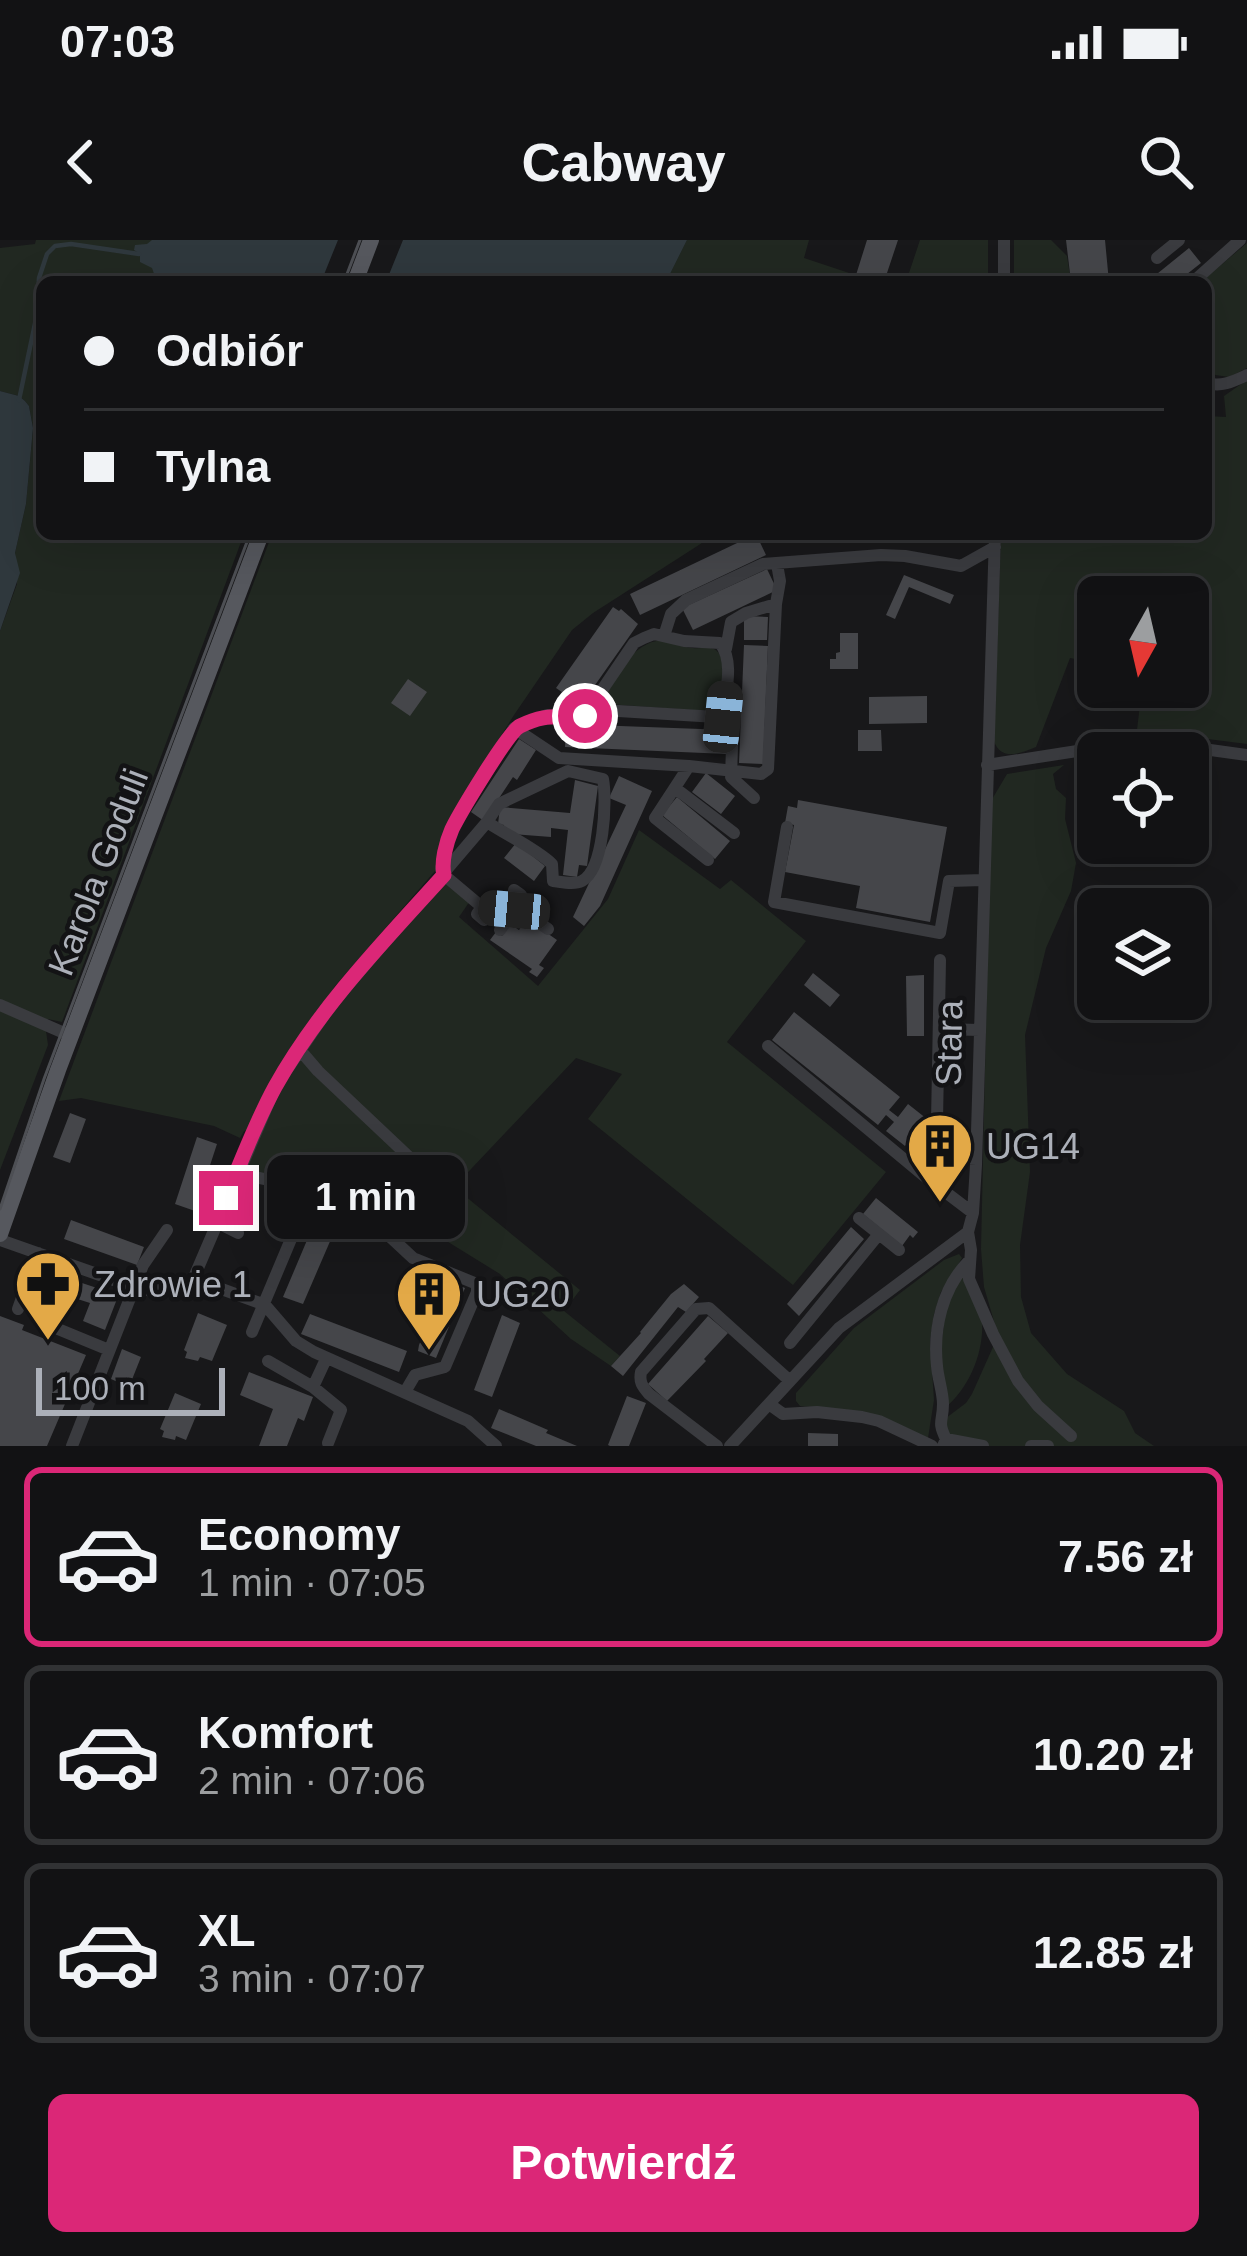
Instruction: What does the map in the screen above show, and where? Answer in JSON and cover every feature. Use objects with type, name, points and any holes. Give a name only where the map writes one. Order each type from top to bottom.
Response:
[{"type":"main road","points":[[357,276],[370,240]]},
{"type":"main road","name":"Karola Goduli","points":[[0,1237],[258,540]]},
{"type":"street","points":[[1004,240],[1004,276]]},
{"type":"street","points":[[1157,258],[1179,240]]},
{"type":"street","points":[[1199,276],[1240,240]]},
{"type":"street","points":[[1212,383],[1229,384],[1247,375]]},
{"type":"street","points":[[664,636],[670,614],[686,599],[763,564],[881,555],[961,566],[995,541]]},
{"type":"street","name":"Stara","points":[[969,1261],[995,541]]},
{"type":"street","points":[[514,728],[559,758],[761,774],[769,770],[780,580],[777,564]]},
{"type":"street","points":[[688,641],[776,604]]},
{"type":"street","points":[[723,717],[731,622]]},
{"type":"street","points":[[585,716],[634,643],[654,634],[720,643],[726,649]]},
{"type":"street","points":[[548,929],[516,909],[483,914],[441,869],[451,830],[514,728],[547,715],[569,718],[602,710],[734,718],[730,771],[734,782],[754,798]]},
{"type":"street","points":[[987,765],[1122,744],[1167,744],[1247,755]]},
{"type":"street","points":[[689,766],[655,818],[708,860]]},
{"type":"street","points":[[196,1285],[195,1275],[216,1222],[276,1086],[331,1005],[499,804],[568,772],[603,779],[602,834],[593,868],[584,880],[553,880],[552,864],[540,853],[487,822]]},
{"type":"street","points":[[675,788],[734,833]]},
{"type":"street","points":[[787,827],[774,902],[940,933],[949,880],[983,880]]},
{"type":"street","points":[[500,930],[521,895],[514,890]]},
{"type":"street","points":[[912,1166],[932,1141],[938,1121],[940,959]]},
{"type":"street","points":[[0,1006],[71,1036]]},
{"type":"street","points":[[939,1029],[980,1030]]},
{"type":"street","points":[[768,1046],[974,1213]]},
{"type":"street","points":[[300,1050],[408,1156]]},
{"type":"street","points":[[236,1174],[313,1189],[356,1205],[413,1258],[477,1284],[445,1367],[415,1376],[405,1392]]},
{"type":"street","points":[[252,1332],[313,1189]]},
{"type":"street","points":[[859,1218],[899,1250]]},
{"type":"street","points":[[216,1222],[238,1233]]},
{"type":"street","points":[[72,1446],[142,1265],[167,1230]]},
{"type":"street","points":[[730,1446],[839,1328],[968,1232]]},
{"type":"street","points":[[790,1343],[879,1234]]},
{"type":"street","points":[[0,1237],[134,1287],[151,1291],[208,1284],[265,1305],[296,1341],[326,1359],[468,1420],[496,1446]]},
{"type":"street","points":[[18,1310],[38,1253]]},
{"type":"street","points":[[969,1261],[969,1279],[1018,1381],[1071,1436]]},
{"type":"street","points":[[969,1261],[946,1291],[939,1329],[936,1360],[944,1399],[939,1426],[945,1443],[983,1446]]},
{"type":"street","points":[[63,1262],[41,1322],[110,1350]]},
{"type":"street","points":[[717,1446],[641,1385],[641,1372],[696,1310],[709,1308],[790,1380]]},
{"type":"street","points":[[818,1309],[839,1328]]},
{"type":"street","points":[[314,1387],[326,1359]]},
{"type":"street","points":[[268,1361],[314,1387],[341,1410],[328,1443]]},
{"type":"street","points":[[770,1404],[783,1414],[817,1412],[879,1421],[932,1446]]},
{"type":"street","points":[[1031,1446],[1048,1446]]},
{"type":"shaded area","points":[[36,240],[170,240],[176,276],[36,276],[36,540],[242,540],[62,1022],[48,1019],[48,1045],[0,1170],[0,631],[17,584],[15,553],[26,504],[33,428],[25,401],[0,391],[0,248],[35,244]]},
{"type":"shaded area","points":[[152,240],[338,240],[323,276],[155,276],[134,250],[135,245]]},
{"type":"shaded area","points":[[403,240],[687,240],[669,276],[388,276]]},
{"type":"shaded area","points":[[687,240],[809,240],[804,258],[858,276],[669,276]]},
{"type":"shaded area","points":[[920,240],[988,240],[988,276],[908,276]]},
{"type":"shaded area","points":[[1014,240],[1051,240],[1067,256],[1070,276],[1014,276]]},
{"type":"shaded area","points":[[1247,243],[1247,368],[1229,377],[1212,374],[1212,276],[1208,276]]},
{"type":"shaded area","points":[[1247,380],[1247,744],[1209,739],[1209,732],[1137,730],[1140,708],[1209,708],[1209,576],[1077,576],[1077,659],[1070,658],[1036,747],[1017,753],[1001,751],[994,741],[1001,540],[1212,540],[1212,416],[1226,417],[1224,396]]},
{"type":"shaded area","points":[[0,391],[25,401],[33,428],[26,504],[15,553],[20,573],[0,631]]},
{"type":"shaded area","points":[[270,540],[707,540],[572,630],[457,806],[441,864],[335,986],[271,1083],[252,1128],[240,1138],[214,1126],[81,1098],[59,1101]]},
{"type":"shaded area","points":[[662,640],[712,648],[719,654],[723,677],[715,708],[607,704],[604,698],[627,661],[642,647]]},
{"type":"shaded area","points":[[1064,765],[1053,774],[1056,789],[1066,798],[1065,819],[1076,863],[1071,891],[1046,948],[1025,1035],[1030,1172],[1020,1245],[1021,1297],[1031,1333],[1067,1374],[1124,1411],[1135,1433],[1154,1446],[942,1446],[946,1418],[972,1394],[993,1347],[996,1328],[984,1287],[981,1249],[991,801],[1007,774]]},
{"type":"shaded area","points":[[639,830],[720,889],[731,880],[806,941],[727,1042],[886,1172],[793,1285],[588,1119],[622,1074],[576,1058],[454,1187],[580,1290],[564,1311],[620,1356],[611,1366],[571,1339],[500,1274],[419,1224],[402,1244],[358,1203],[315,1185],[319,1175],[269,1165],[263,1175],[250,1170],[249,1163],[281,1089],[342,997],[442,884],[470,901],[459,917],[538,986],[608,899]]},
{"type":"shaded area","points":[[959,1254],[962,1258],[934,1314],[930,1341],[934,1400],[928,1438],[848,1410],[800,1406],[796,1393],[854,1328],[944,1260]]},
{"type":"shaded area","points":[[964,1274],[980,1307],[981,1344],[968,1379],[945,1408],[941,1346],[947,1302]]},
{"type":"building","points":[[867,240],[898,240],[886,276],[856,275]]},
{"type":"building","points":[[1066,240],[1105,240],[1108,276],[1070,276]]},
{"type":"building","points":[[1189,248],[1201,263],[1185,276],[1154,276]]},
{"type":"building","points":[[743,540],[759,540],[766,555],[640,615],[630,594]]},
{"type":"building","points":[[767,569],[777,590],[693,630],[682,608]]},
{"type":"building","points":[[904,575],[954,595],[950,604],[909,587],[895,619],[886,615]]},
{"type":"building","points":[[613,607],[638,624],[581,705],[556,688]]},
{"type":"building","points":[[744,616],[768,617],[767,640],[744,640]]},
{"type":"building","points":[[840,633],[858,633],[858,669],[830,669],[830,659],[840,652]]},
{"type":"building","points":[[744,645],[768,646],[763,764],[739,763]]},
{"type":"building","points":[[408,679],[427,692],[410,716],[391,703]]},
{"type":"building","points":[[927,696],[927,723],[869,724],[869,697]]},
{"type":"building","points":[[566,724],[728,730],[727,754],[565,747]]},
{"type":"building","points":[[858,730],[881,730],[882,751],[858,751]]},
{"type":"building","points":[[519,739],[536,750],[484,821],[471,812]]},
{"type":"building","points":[[706,773],[735,796],[721,814],[692,792]]},
{"type":"building","points":[[619,776],[652,791],[600,906],[584,926],[573,917],[626,805],[609,798]]},
{"type":"building","points":[[575,780],[598,786],[587,866],[579,865],[577,877],[563,875],[568,830],[551,828],[551,837],[512,834],[498,824],[500,807],[570,813]]},
{"type":"building","points":[[677,797],[730,841],[715,859],[662,815]]},
{"type":"building","points":[[798,800],[947,827],[930,922],[856,908],[860,886],[785,872],[794,825],[785,823],[788,806],[797,808]]},
{"type":"building","points":[[516,843],[545,866],[534,881],[504,858]]},
{"type":"building","points":[[527,919],[557,940],[539,965],[544,968],[537,977],[490,940],[496,932],[502,936],[510,924],[519,930]]},
{"type":"building","points":[[813,973],[840,995],[830,1007],[804,985]]},
{"type":"building","points":[[924,975],[924,1036],[907,1036],[906,976]]},
{"type":"building","points":[[794,1012],[900,1097],[889,1110],[898,1117],[908,1104],[927,1119],[905,1146],[886,1131],[894,1122],[886,1115],[878,1125],[772,1040]]},
{"type":"building","points":[[70,1113],[86,1119],[70,1163],[53,1157]]},
{"type":"building","points":[[197,1137],[217,1144],[195,1211],[175,1204]]},
{"type":"building","points":[[876,1198],[918,1232],[902,1246],[863,1214]]},
{"type":"building","points":[[324,1200],[344,1209],[303,1304],[283,1297]]},
{"type":"building","points":[[71,1220],[144,1247],[137,1265],[64,1239]]},
{"type":"building","points":[[851,1227],[864,1239],[799,1316],[787,1304]]},
{"type":"building","points":[[73,1280],[115,1294],[105,1330],[83,1321],[90,1303],[68,1296]]},
{"type":"building","points":[[445,1280],[465,1288],[436,1358],[418,1351]]},
{"type":"building","points":[[684,1284],[699,1297],[686,1312],[678,1307],[623,1376],[611,1366]]},
{"type":"building","points":[[198,1313],[227,1325],[212,1361],[185,1358]]},
{"type":"building","points":[[310,1314],[407,1351],[399,1372],[301,1334]]},
{"type":"building","points":[[502,1315],[520,1323],[492,1397],[474,1390]]},
{"type":"building","points":[[0,1316],[24,1325],[22,1330],[86,1355],[47,1446],[0,1446]]},
{"type":"building","points":[[708,1316],[728,1333],[667,1401],[648,1384]]},
{"type":"building","points":[[122,1349],[141,1357],[129,1387],[111,1379]]},
{"type":"building","points":[[249,1372],[313,1397],[287,1446],[259,1446],[273,1409],[240,1395]]},
{"type":"building","points":[[175,1393],[201,1404],[186,1440],[162,1437],[160,1429]]},
{"type":"building","points":[[627,1396],[646,1403],[629,1446],[610,1446],[608,1445]]},
{"type":"building","points":[[499,1409],[577,1446],[536,1446],[491,1428]]},
{"type":"building","points":[[808,1433],[838,1434],[838,1446],[808,1446]]},
{"type":"waterway","points":[[40,276],[55,246],[139,254]]},
{"type":"waterway","points":[[19,400],[36,319]]},
{"type":"tram line","points":[[346,276],[360,240]]},
{"type":"tram line","points":[[0,1209],[44,1079],[248,540]]},
{"type":"place","name":"UG14","points":[[940,1205]]},
{"type":"place","name":"Zdrowie 1","points":[[48,1343]]},
{"type":"place","name":"UG20","points":[[429,1353]]},
{"type":"route","points":[[226,1198],[276,1086],[300,1050],[374,952],[444,875],[441,869],[451,830],[514,728],[547,715],[585,716]]}]
